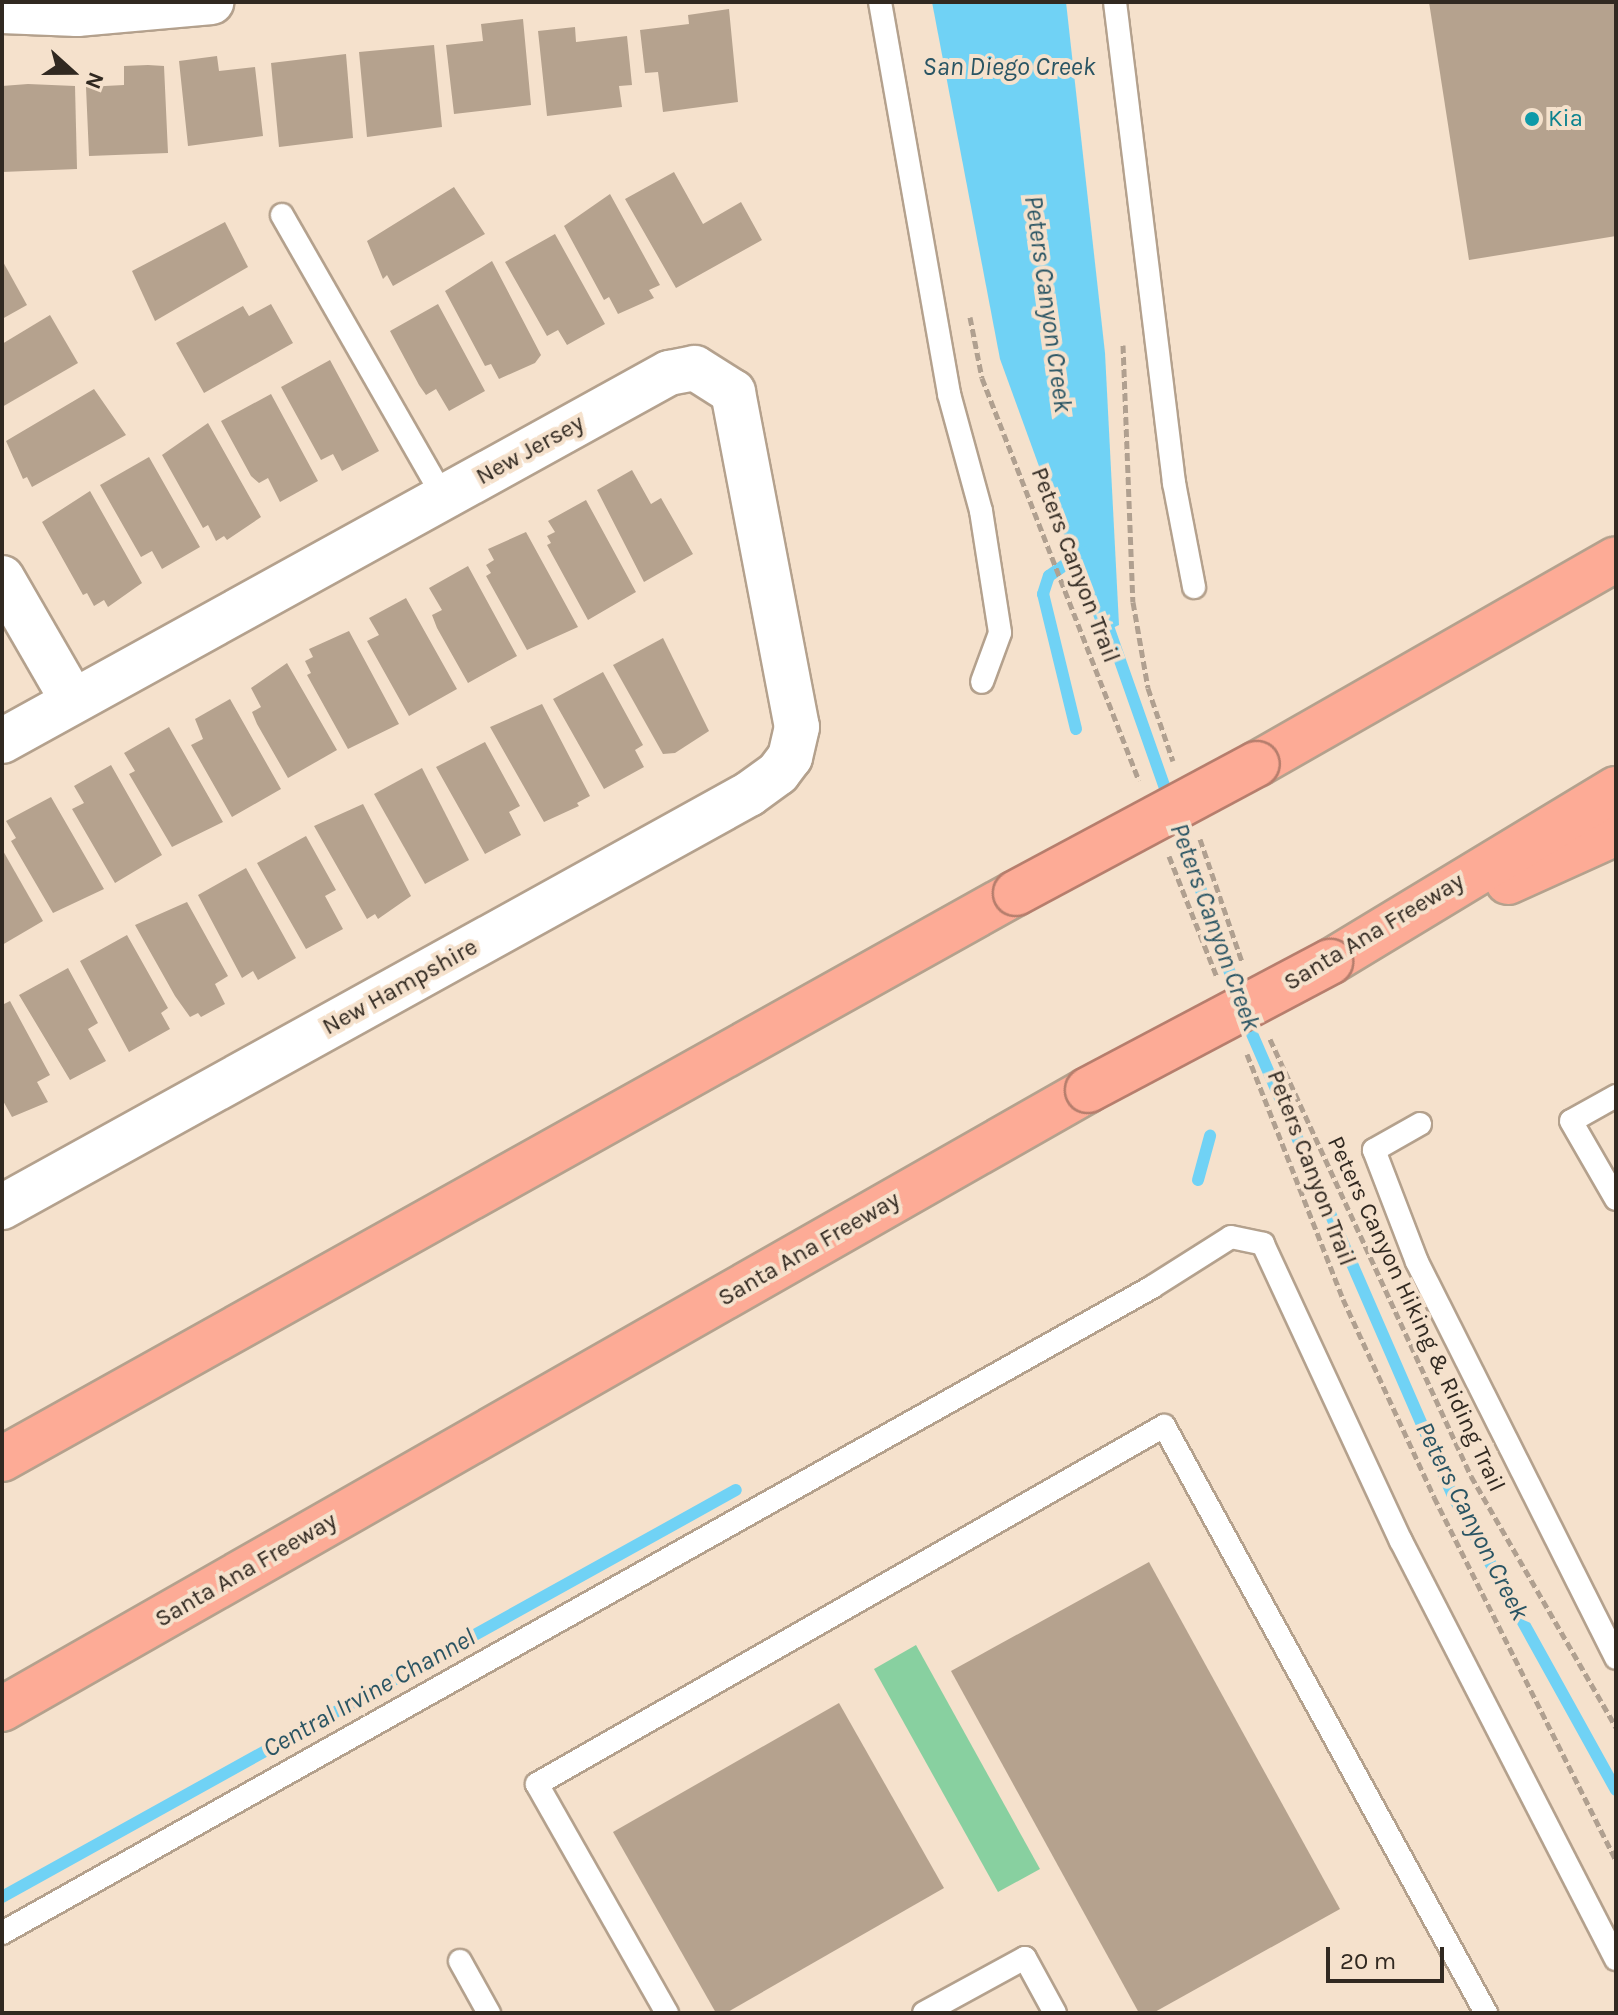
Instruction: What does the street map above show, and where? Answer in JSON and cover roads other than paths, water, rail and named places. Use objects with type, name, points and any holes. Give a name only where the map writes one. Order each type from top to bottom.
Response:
[{"type":"highway","points":[[2,1459],[1016,893],[1257,764],[1616,559]]},
{"type":"highway","name":"Santa Ana Freeway","points":[[2,1709],[1088,1090],[1330,962],[1616,789]]},
{"type":"highway","points":[[1330,962],[1616,833]]},
{"type":"street","points":[[2,11],[77,14],[211,2]]},
{"type":"street","name":"New Jersey","points":[[2,741],[669,373],[695,368],[710,374],[733,392],[743,423],[797,727],[790,757]]},
{"type":"street","points":[[2,578],[73,701]]},
{"type":"street","name":"New Hampshire","points":[[2,1207],[749,794],[790,757]]},
{"type":"lane","points":[[880,2],[949,394],[981,511],[998,617],[1000,633],[982,682]]},
{"type":"lane","points":[[1115,2],[1174,483],[1194,587]]},
{"type":"lane","points":[[282,215],[444,498]]},
{"type":"lane","points":[[1616,1096],[1571,1121],[1616,1199]]},
{"type":"lane","points":[[1420,1124],[1374,1150],[1417,1262],[1616,1658]]},
{"type":"lane","points":[[2,1933],[1152,1287],[1231,1237],[1263,1244],[1401,1541],[1616,1959]]},
{"type":"lane","points":[[667,2013],[537,1784],[1164,1426],[1486,2013]]},
{"type":"lane","points":[[924,2013],[1025,1958],[1055,2013]]},
{"type":"lane","points":[[460,1961],[489,2013]]},
{"type":"water","name":"San Diego Creek","points":[[932,2],[1066,2],[1105,353],[1119,625],[1100,634],[1000,359]]},
{"type":"waterway","name":"Central Irvine Channel","points":[[1076,729],[1043,594],[1049,576],[1083,552]]},
{"type":"waterway","name":"Peters Canyon Creek","points":[[1104,615],[1249,1027],[1453,1496],[1616,1790]]},
{"type":"waterway","name":"Central Irvine Channel","points":[[1198,1180],[1210,1136]]},
{"type":"waterway","name":"Central Irvine Channel","points":[[2,1897],[736,1490]]},
{"type":"place","name":"Kia","points":[[1532,119]]}]
